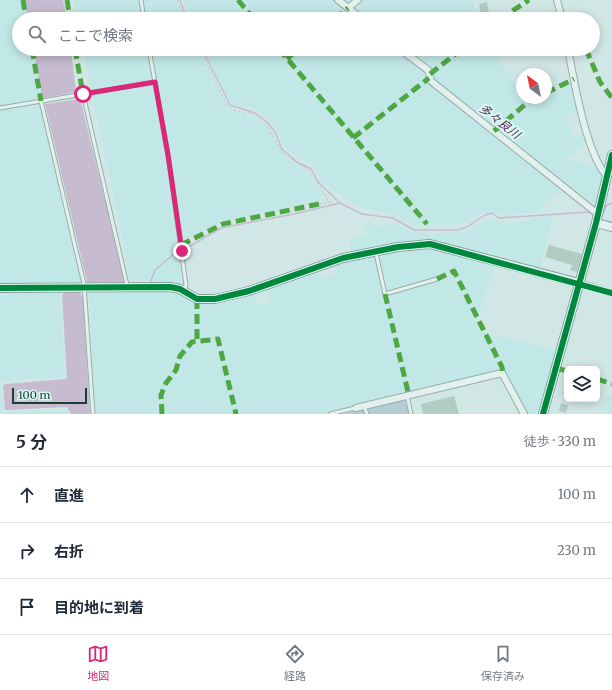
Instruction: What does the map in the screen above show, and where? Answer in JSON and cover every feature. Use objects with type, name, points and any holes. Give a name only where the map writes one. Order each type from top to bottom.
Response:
[{"type":"street","points":[[338,0],[353,12]]},
{"type":"street","points":[[348,8],[358,0]]},
{"type":"street","points":[[557,0],[560,12]]},
{"type":"street","points":[[409,56],[428,70],[431,81],[594,211],[599,213]]},
{"type":"street","points":[[570,56],[582,114],[601,168],[607,176]]},
{"type":"street","points":[[543,414],[599,213],[612,155]]},
{"type":"street","points":[[596,223],[612,227]]},
{"type":"street","points":[[0,288],[170,287],[184,291],[197,299],[215,299],[256,288],[339,259],[398,247],[436,245],[580,283],[612,293]]},
{"type":"street","points":[[356,408],[502,373],[524,414]]},
{"type":"lane","points":[[141,0],[143,12]]},
{"type":"lane","points":[[150,56],[168,155],[186,285],[184,291]]},
{"type":"lane","points":[[0,108],[155,82]]},
{"type":"lane","points":[[83,94],[127,287]]},
{"type":"lane","points":[[41,101],[84,288],[92,414]]},
{"type":"lane","points":[[376,251],[385,294],[437,279]]},
{"type":"lane","points":[[407,396],[411,414]]},
{"type":"lane","points":[[364,406],[366,414]]},
{"type":"lane","points":[[330,414],[356,408]]},
{"type":"path","points":[[178,0],[182,12]]},
{"type":"path","points":[[203,56],[226,104],[236,111],[253,114],[265,123],[270,128],[283,153],[309,171],[325,194],[329,203]]},
{"type":"path","points":[[319,204],[333,202]]},
{"type":"shaded area","points":[[0,0],[24,0],[27,12],[12,12],[12,56],[35,56],[82,284],[59,284],[65,377],[1,381],[3,412],[68,410],[69,414],[0,414]]},
{"type":"shaded area","points":[[25,0],[63,0],[66,12],[27,12]]},
{"type":"shaded area","points":[[73,0],[176,0],[180,12],[76,12]]},
{"type":"shaded area","points":[[183,0],[473,0],[476,12],[187,12]]},
{"type":"shaded area","points":[[35,56],[72,56],[76,92],[44,98],[42,96]]},
{"type":"shaded area","points":[[84,56],[201,56],[228,110],[248,115],[265,124],[285,157],[307,172],[325,195],[319,198],[320,202],[221,222],[178,243],[184,286],[154,285],[148,280],[131,280]]},
{"type":"shaded area","points":[[207,56],[497,56],[516,85],[516,104],[552,104],[552,94],[573,82],[579,110],[565,115],[573,137],[585,131],[588,143],[566,159],[598,167],[602,177],[595,205],[567,183],[537,212],[504,215],[497,212],[478,214],[459,224],[421,226],[410,224],[395,214],[362,208],[349,201],[323,182],[313,165],[299,158],[284,147],[276,127],[267,117],[252,107],[240,107],[230,103]]},
{"type":"shaded area","points":[[80,99],[124,277],[124,282],[121,285],[88,286],[45,104]]},
{"type":"shaded area","points":[[553,216],[540,268],[498,256],[477,321],[483,332],[556,350],[540,414],[526,414],[505,371],[319,414],[95,414],[89,291],[179,290],[199,302],[217,303],[253,293],[257,305],[271,301],[266,289],[319,269],[322,279],[337,273],[336,263],[353,258],[349,240],[366,235],[364,226],[373,223],[374,227],[392,223],[413,232],[429,234],[464,232],[491,218],[509,224]]},
{"type":"shaded area","points":[[79,291],[83,299],[90,414],[71,414],[67,407],[5,410],[3,386],[5,384],[67,379],[62,295],[65,292]]},
{"type":"shaded area","points":[[606,394],[612,396],[612,414],[603,414],[601,411]]},
{"type":"shaded area","points":[[403,399],[409,414],[343,414]]},
{"type":"building","points":[[487,2],[489,12],[481,12],[479,4]]},
{"type":"building","points":[[549,245],[582,254],[577,272],[570,270],[572,265],[545,257]]},
{"type":"building","points":[[454,396],[459,414],[423,414],[421,404]]},
{"type":"building","points":[[561,403],[568,405],[566,413],[559,411]]},
{"type":"waterway","points":[[180,0],[184,12]]},
{"type":"waterway","name":"多々良川","points":[[333,0],[348,12]]},
{"type":"waterway","points":[[206,56],[230,105],[255,113],[267,122],[275,132],[282,149],[297,162],[311,169],[319,183],[340,203]]},
{"type":"waterway","name":"多々良川","points":[[403,56],[427,74]]},
{"type":"waterway","name":"多々良川","points":[[433,79],[446,89]]},
{"type":"waterway","points":[[150,283],[155,270],[175,253],[221,228],[294,214],[340,203],[362,214],[393,218],[414,230],[458,230],[467,227],[485,215],[492,213],[499,218],[589,212]]},
{"type":"waterway","name":"多々良川","points":[[603,214],[606,206],[612,203]]},
{"type":"marked path","points":[[23,0],[25,12]]},
{"type":"marked path","points":[[67,0],[69,12]]},
{"type":"marked path","points":[[238,0],[248,12]]},
{"type":"marked path","points":[[511,12],[529,0]]},
{"type":"marked path","points":[[343,12],[348,8]]},
{"type":"marked path","points":[[33,56],[41,101]]},
{"type":"marked path","points":[[76,56],[83,94]]},
{"type":"marked path","points":[[285,56],[427,224]]},
{"type":"marked path","points":[[287,59],[290,56]]},
{"type":"marked path","points":[[430,74],[453,56]]},
{"type":"marked path","points":[[589,56],[600,82],[612,98]]},
{"type":"marked path","points":[[353,138],[429,78]]},
{"type":"marked path","points":[[552,90],[574,79]]},
{"type":"marked path","points":[[494,131],[526,104]]},
{"type":"marked path","points":[[181,245],[223,224],[319,204]]},
{"type":"marked path","points":[[437,279],[454,271],[502,367],[503,374]]},
{"type":"marked path","points":[[385,294],[408,392],[407,396]]},
{"type":"marked path","points":[[197,299],[197,341]]},
{"type":"marked path","points":[[162,414],[161,395],[166,383],[176,370],[180,356],[192,342],[218,339],[236,414]]},
{"type":"marked path","points":[[556,368],[564,370]]},
{"type":"marked path","points":[[600,380],[612,384]]},
{"type":"cycle path","points":[[543,414],[596,223],[612,155]]},
{"type":"cycle path","points":[[0,288],[170,287],[180,289],[197,299],[215,299],[249,291],[343,258],[398,247],[430,244],[612,293]]},
{"type":"route","points":[[83,94],[155,82],[168,155],[182,251]]}]
